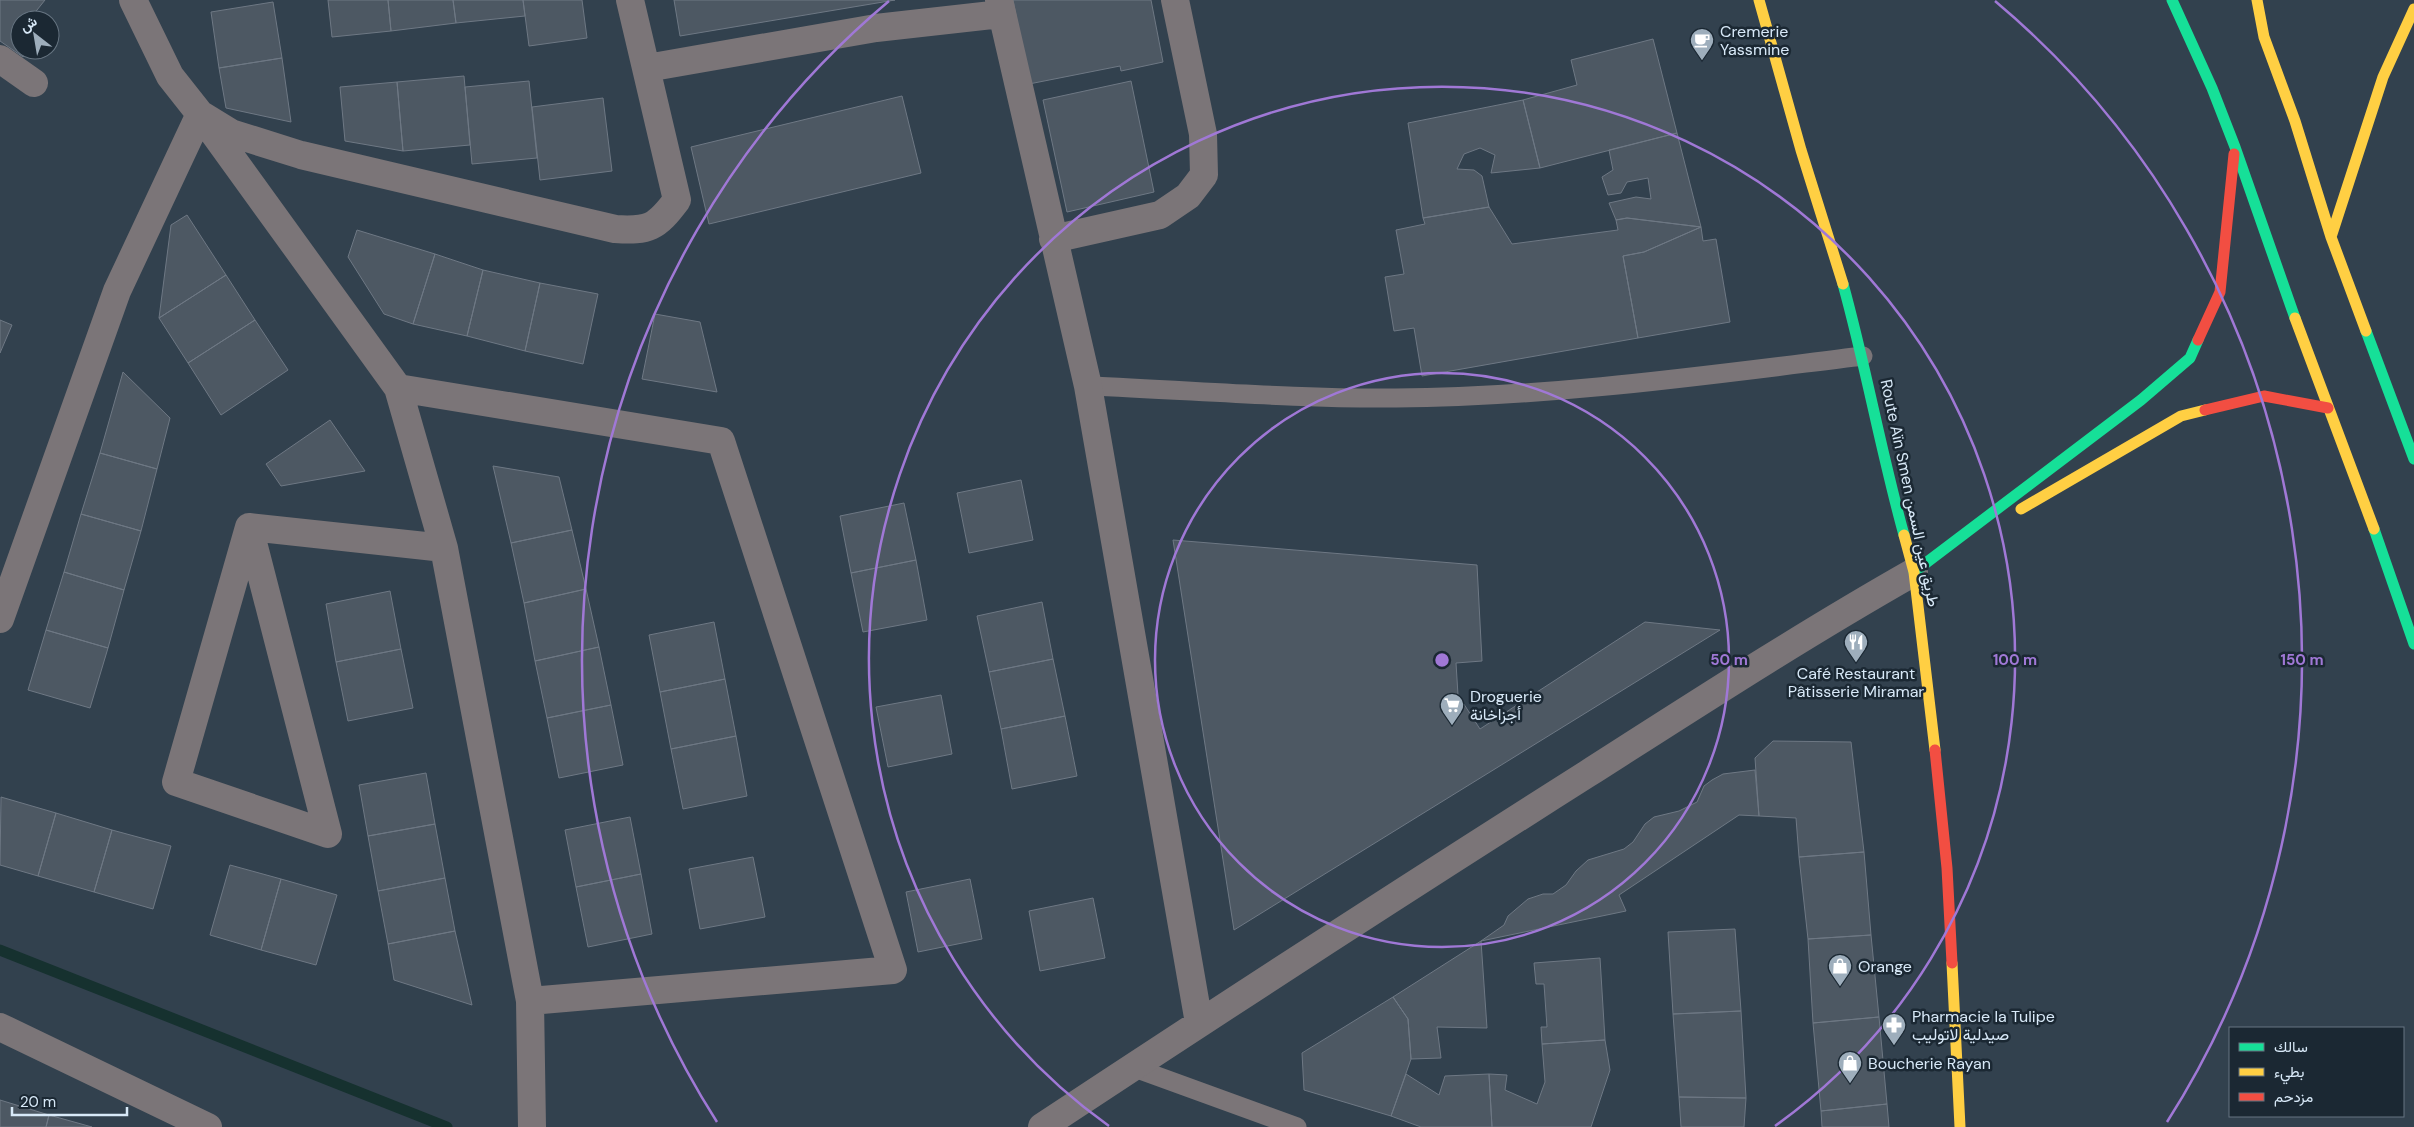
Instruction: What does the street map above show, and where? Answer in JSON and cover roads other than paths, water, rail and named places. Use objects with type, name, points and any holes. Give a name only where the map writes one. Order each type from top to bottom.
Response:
[{"type":"main road","name":"Route Aïn Smen طريق عين السمن","points":[[1759,0],[1801,150],[1842,279],[1863,356],[1892,491],[1914,572],[1924,643],[1947,868],[1960,1127]]},
{"type":"main road","points":[[2172,0],[2212,88],[2235,147],[2328,408],[2359,486],[2414,644]]},
{"type":"main road","points":[[2257,0],[2264,37],[2295,121],[2331,237],[2414,459]]},
{"type":"main road","points":[[2331,237],[2383,77],[2414,9]]},
{"type":"main road","points":[[1914,572],[2141,400],[2190,358],[2220,292],[2235,147]]},
{"type":"main road","points":[[1914,572],[2181,416],[2264,396],[2328,408]]},
{"type":"street","points":[[133,0],[170,76],[200,114],[398,388],[444,548],[530,1001],[532,1127]]},
{"type":"street","points":[[200,114],[231,133],[302,155],[615,229],[642,230],[662,220],[677,200],[630,0]]},
{"type":"street","points":[[1053,239],[1160,215],[1188,196],[1204,175],[1203,134],[1175,0]]},
{"type":"street","points":[[647,68],[1000,7],[1088,386],[1199,1023]]},
{"type":"street","points":[[0,60],[34,82]]},
{"type":"street","points":[[0,618],[117,290],[200,114]]},
{"type":"street","points":[[398,388],[721,441],[893,970],[530,1001]]},
{"type":"street","points":[[248,527],[444,548]]},
{"type":"street","points":[[248,527],[318,796],[328,834],[176,782],[248,527]]},
{"type":"street","points":[[1042,1127],[1199,1023],[1822,625],[1914,572]]},
{"type":"street","points":[[0,1027],[208,1127]]},
{"type":"lane","points":[[1088,386],[1406,398],[1525,393],[1647,382],[1863,356]]},
{"type":"lane","points":[[1132,1067],[1297,1127]]},
{"type":"waterway","points":[[0,950],[447,1127]]},
{"type":"place","name":"Cremerie Yassmine","points":[[1702,61]]},
{"type":"place","name":"Café Restaurant Pâtisserie Miramar","points":[[1856,663]]},
{"type":"place","name":"Droguerie أجزاخانة","points":[[1452,726]]},
{"type":"place","name":"Orange","points":[[1840,987]]},
{"type":"place","name":"Pharmacie la Tulipe صيدلية لاتوليب","points":[[1894,1046]]},
{"type":"place","name":"Boucherie Rayan","points":[[1850,1084]]}]
